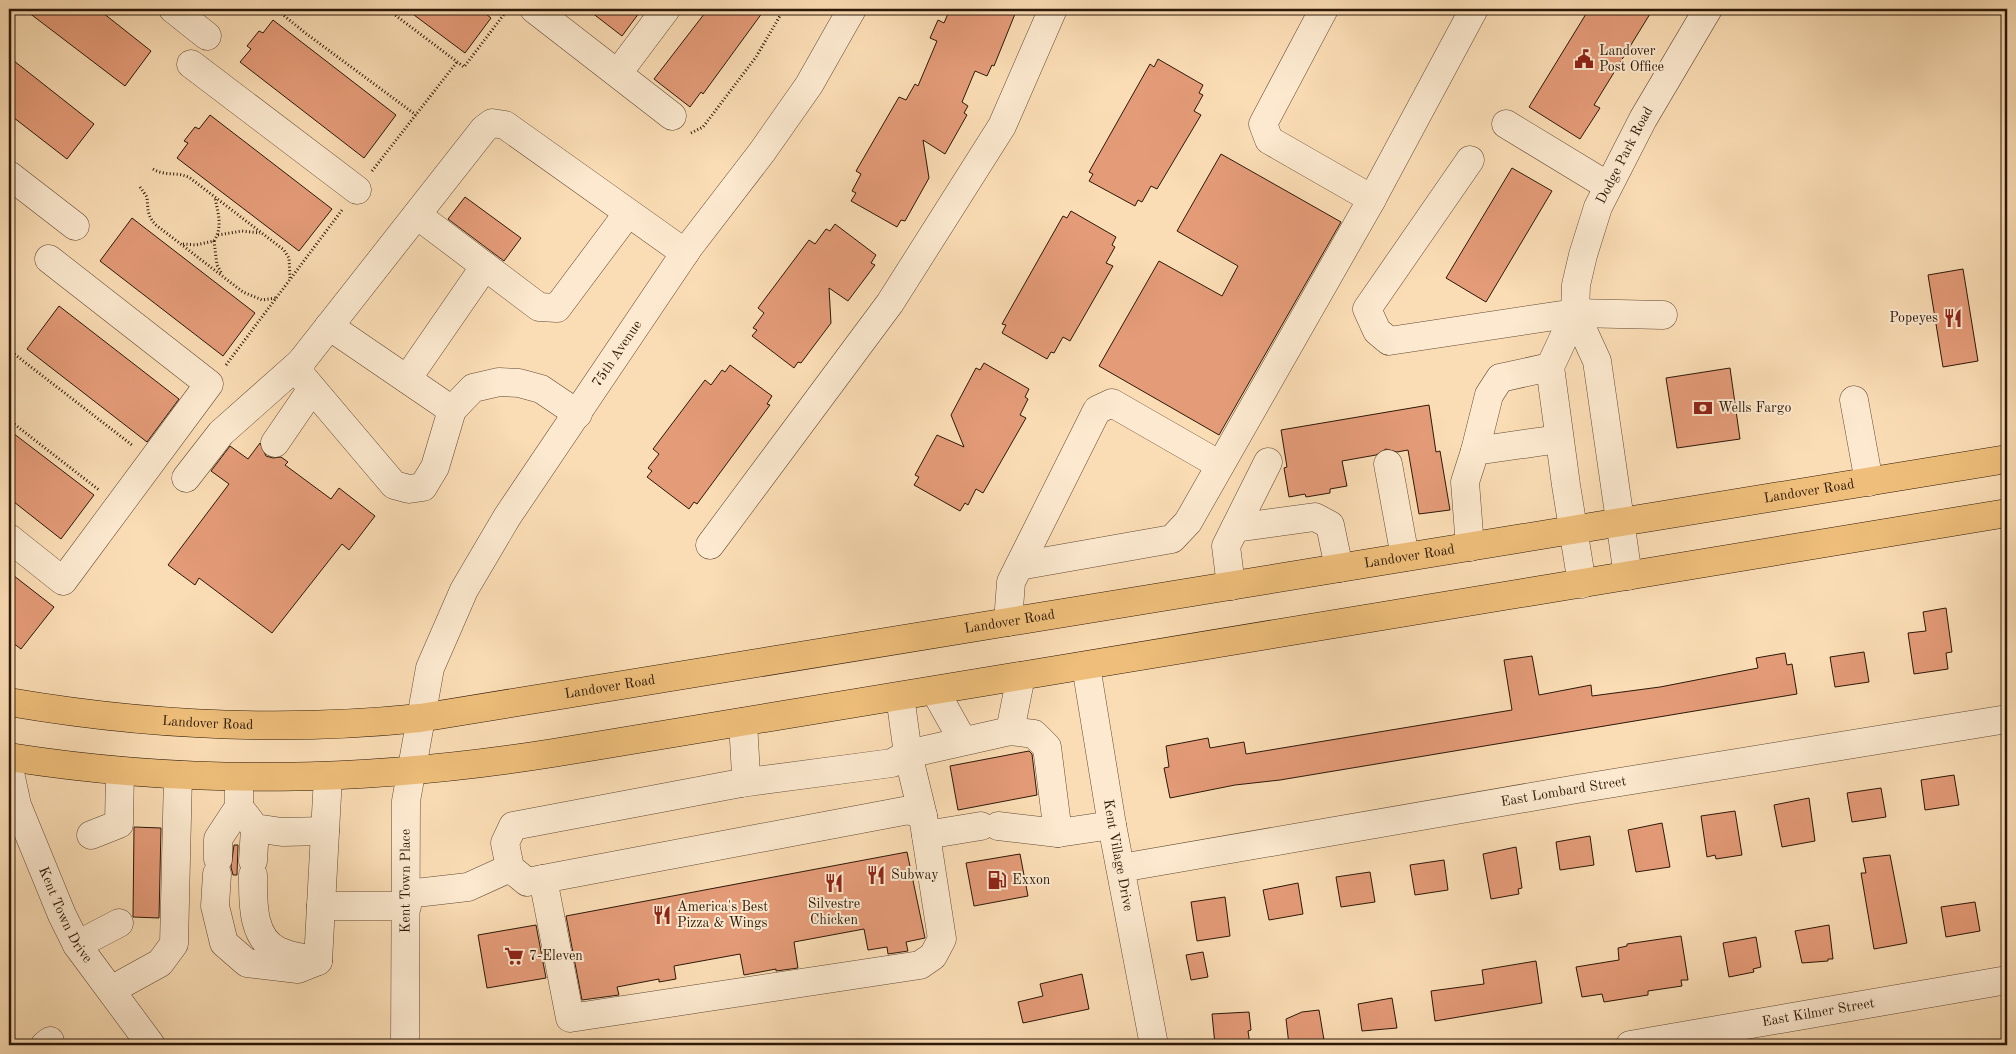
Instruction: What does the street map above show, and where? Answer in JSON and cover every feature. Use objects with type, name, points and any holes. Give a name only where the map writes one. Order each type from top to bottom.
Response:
[{"type":"main road","name":"Landover Road","points":[[9,702],[101,714],[197,722],[273,724],[370,723],[420,718],[2007,459]]},
{"type":"main road","points":[[9,758],[120,772],[239,778],[328,777],[411,772],[503,761],[2007,513]]},
{"type":"street","points":[[173,9],[207,36]]},
{"type":"street","points":[[534,9],[672,116]]},
{"type":"street","points":[[618,73],[666,9]]},
{"type":"street","name":"75th Avenue","points":[[420,718],[430,668],[464,590],[507,517],[685,253],[810,85],[852,9]]},
{"type":"street","points":[[710,545],[890,303],[1002,126],[1053,9]]},
{"type":"street","points":[[1324,9],[1263,124],[1269,140],[1372,200]]},
{"type":"street","points":[[1019,566],[1172,539],[1188,522],[1372,200],[1474,9]]},
{"type":"street","name":"Dodge Park Road","points":[[1550,366],[1575,313],[1576,285],[1585,247],[1598,207],[1643,119],[1708,9]]},
{"type":"street","points":[[191,64],[357,190]]},
{"type":"street","points":[[275,443],[304,375],[329,326],[484,129],[492,122],[506,125],[685,253]]},
{"type":"street","points":[[1506,124],[1608,186]]},
{"type":"street","points":[[1470,160],[1367,309],[1377,331],[1389,341],[1575,313],[1663,315]]},
{"type":"street","points":[[9,175],[75,226]]},
{"type":"street","points":[[417,214],[540,307],[557,308],[628,213]]},
{"type":"street","points":[[9,538],[63,581],[209,384],[49,259]]},
{"type":"street","points":[[407,379],[485,266]]},
{"type":"street","name":"Dodge Park Road","points":[[1575,313],[1597,361],[1628,576]]},
{"type":"street","points":[[329,326],[452,410]]},
{"type":"street","points":[[1470,547],[1466,482],[1489,395],[1500,378],[1550,366],[1559,438],[1582,584]]},
{"type":"street","points":[[304,375],[394,485],[409,489],[423,487],[435,467],[452,410],[473,388],[499,382],[541,389],[578,414]]},
{"type":"street","points":[[186,478],[221,433],[304,375]]},
{"type":"street","points":[[1854,400],[1869,482]]},
{"type":"street","points":[[1008,622],[1011,582],[1098,410],[1112,403],[1220,465]]},
{"type":"street","points":[[1475,451],[1559,438]]},
{"type":"street","points":[[1231,586],[1226,546],[1268,462]]},
{"type":"street","points":[[1388,464],[1405,557]]},
{"type":"street","points":[[1235,528],[1314,517],[1330,525],[1339,568]]},
{"type":"street","name":"Kent Village Drive","points":[[1086,666],[1112,825],[1154,1045]]},
{"type":"street","points":[[1010,731],[1021,676]]},
{"type":"street","points":[[935,691],[963,741]]},
{"type":"street","points":[[543,879],[570,1018],[920,965],[933,956],[942,939],[925,826],[908,754],[900,696]]},
{"type":"street","name":"Kent Town Place","points":[[406,1045],[406,801],[420,718]]},
{"type":"street","name":"East Lombard Street","points":[[1121,868],[1577,789],[2007,719]]},
{"type":"street","points":[[741,783],[746,774],[743,722]]},
{"type":"street","points":[[1058,833],[1047,747],[1034,734],[1010,731],[908,754],[892,763],[741,783],[513,826],[505,843],[510,868],[526,882],[909,810],[925,826],[990,826],[1058,833],[1112,825]]},
{"type":"street","name":"Kent Town Drive","points":[[9,768],[17,804],[62,915],[77,945],[151,1045]]},
{"type":"street","points":[[91,835],[120,824],[120,772]]},
{"type":"street","points":[[111,990],[160,963],[174,944],[178,775]]},
{"type":"street","points":[[318,961],[328,777]]},
{"type":"street","points":[[239,778],[247,818],[253,868],[253,907],[261,935],[278,951],[318,961]]},
{"type":"street","points":[[247,818],[282,832],[325,831]]},
{"type":"street","points":[[247,818],[218,839],[215,906],[224,943],[247,963],[298,969],[318,961]]},
{"type":"street","points":[[321,906],[407,900],[468,887],[510,868]]},
{"type":"street","points":[[77,945],[119,923]]},
{"type":"street","name":"East Kilmer Street","points":[[1630,1045],[2007,980]]},
{"type":"path","points":[[276,9],[416,115]]},
{"type":"path","points":[[387,9],[464,68],[508,9]]},
{"type":"path","points":[[672,116],[676,126],[688,132],[694,132],[703,127],[756,58],[784,9]]},
{"type":"path","points":[[209,384],[220,374],[357,190],[457,62]]},
{"type":"path","points":[[153,170],[161,174],[183,174],[284,250],[289,258],[290,279]]},
{"type":"path","points":[[140,187],[147,197],[147,210],[150,218],[223,276],[253,297],[262,300],[276,298]]},
{"type":"path","points":[[215,197],[220,226],[214,241],[218,264],[223,276]]},
{"type":"path","points":[[218,234],[242,231],[261,233]]},
{"type":"path","points":[[182,244],[196,245],[214,241]]},
{"type":"path","points":[[9,350],[136,447]]},
{"type":"path","points":[[9,420],[102,492]]},
{"type":"building","points":[[24,9],[98,9],[151,51],[125,86]]},
{"type":"building","points":[[406,9],[480,9],[491,18],[465,53]]},
{"type":"building","points":[[587,9],[642,9],[622,36]]},
{"type":"building","points":[[708,9],[765,9],[703,94],[701,92],[690,107],[654,79]]},
{"type":"building","points":[[950,9],[1017,9],[994,66],[992,65],[987,76],[975,71],[962,102],[968,106],[964,113],[967,115],[945,154],[923,140],[929,178],[905,221],[901,220],[897,227],[851,201],[856,193],[852,191],[861,174],[856,171],[899,97],[906,100],[915,84],[918,86],[937,41],[930,38],[938,20],[944,23]]},
{"type":"building","points":[[1589,9],[1653,9],[1594,105],[1600,108],[1580,139],[1529,107]]},
{"type":"building","points":[[273,20],[396,115],[364,158],[240,62],[251,49],[247,46],[259,31],[263,33]]},
{"type":"building","points":[[9,57],[94,124],[67,159],[9,114]]},
{"type":"building","points":[[1158,59],[1203,85],[1199,93],[1203,95],[1194,111],[1201,115],[1157,189],[1151,186],[1142,202],[1138,200],[1135,206],[1089,181],[1093,174],[1089,172],[1150,64],[1154,67]]},
{"type":"building","points":[[210,115],[332,209],[299,251],[177,158],[188,143],[184,141],[195,127],[199,129]]},
{"type":"building","points":[[1221,154],[1341,222],[1219,435],[1099,366],[1159,261],[1222,296],[1238,266],[1177,231]]},
{"type":"building","points":[[1512,168],[1552,191],[1486,302],[1446,278]]},
{"type":"building","points":[[465,197],[521,238],[504,261],[448,219]]},
{"type":"building","points":[[1071,211],[1116,237],[1112,245],[1115,247],[1106,263],[1113,266],[1070,341],[1063,337],[1054,353],[1051,352],[1047,359],[1002,333],[1006,325],[1002,324],[1063,216],[1067,218]]},
{"type":"building","points":[[132,218],[255,313],[223,356],[100,261]]},
{"type":"building","points":[[835,224],[876,255],[871,263],[875,265],[848,301],[829,288],[831,323],[801,363],[798,362],[794,368],[752,336],[757,330],[753,328],[764,313],[758,308],[809,240],[815,244],[826,229],[830,231]]},
{"type":"building","name":"Popeyes","points":[[1963,269],[1978,361],[1943,367],[1928,275]]},
{"type":"building","points":[[59,306],[179,399],[147,442],[27,349]]},
{"type":"building","points":[[984,363],[1029,389],[1025,397],[1028,399],[1020,415],[1026,418],[983,493],[976,489],[968,505],[965,503],[960,511],[914,485],[919,477],[915,475],[937,435],[964,447],[951,415],[976,368],[980,370]]},
{"type":"building","points":[[730,365],[772,396],[767,404],[770,405],[697,504],[694,502],[689,509],[647,477],[652,471],[648,468],[659,454],[653,449],[705,380],[711,385],[722,370],[725,372]]},
{"type":"building","name":"Wells Fargo","points":[[1730,368],[1740,439],[1677,448],[1666,378]]},
{"type":"building","points":[[1429,405],[1436,452],[1440,451],[1450,510],[1419,514],[1408,450],[1397,452],[1386,449],[1376,455],[1342,461],[1347,486],[1330,489],[1330,493],[1306,497],[1305,494],[1289,497],[1284,468],[1287,467],[1281,430]]},
{"type":"building","points":[[9,430],[94,495],[61,539],[9,498]]},
{"type":"building","points":[[260,443],[266,456],[273,458],[281,457],[288,462],[285,465],[331,499],[339,488],[375,516],[349,550],[342,544],[272,633],[199,578],[195,585],[168,565],[229,484],[211,471],[230,446],[248,459]]},
{"type":"building","points":[[9,572],[54,607],[21,649],[9,640]]},
{"type":"building","points":[[1946,608],[1952,652],[1946,653],[1948,669],[1914,674],[1908,633],[1926,631],[1923,612]]},
{"type":"building","points":[[1864,652],[1869,682],[1835,687],[1830,657]]},
{"type":"building","points":[[1785,653],[1787,665],[1792,664],[1797,694],[1280,780],[1235,785],[1170,798],[1164,768],[1169,767],[1166,746],[1208,738],[1210,748],[1244,742],[1246,754],[1512,710],[1504,660],[1532,656],[1539,695],[1591,685],[1592,696],[1660,687],[1758,668],[1756,658]]},
{"type":"building","points":[[1029,751],[1032,754],[1037,795],[958,810],[950,766]]},
{"type":"building","points":[[1954,775],[1959,805],[1925,810],[1921,780]]},
{"type":"building","points":[[1881,788],[1886,817],[1852,822],[1847,793]]},
{"type":"building","points":[[1809,798],[1815,841],[1782,847],[1774,805]]},
{"type":"building","points":[[1735,811],[1742,855],[1716,859],[1715,855],[1707,857],[1701,816]]},
{"type":"building","points":[[1662,823],[1670,867],[1636,872],[1628,830]]},
{"type":"building","points":[[134,827],[161,828],[159,918],[133,917]]},
{"type":"building","points":[[1590,836],[1594,865],[1560,870],[1556,842]]},
{"type":"building","points":[[234,845],[238,845],[237,875],[233,875],[231,867]]},
{"type":"building","points":[[1516,847],[1522,888],[1518,889],[1519,894],[1491,899],[1483,854]]},
{"type":"building","points":[[907,852],[925,938],[906,942],[908,951],[888,954],[887,947],[868,950],[864,929],[794,942],[798,968],[776,971],[776,969],[744,975],[740,954],[674,966],[676,979],[659,982],[659,979],[617,987],[619,995],[582,1000],[566,916]]},
{"type":"building","name":"Exxon","points":[[1020,854],[1028,896],[974,906],[966,863]]},
{"type":"building","points":[[1890,855],[1907,943],[1874,949],[1861,873],[1866,873],[1863,858]]},
{"type":"building","points":[[1444,860],[1448,890],[1415,895],[1410,865]]},
{"type":"building","points":[[1370,872],[1375,902],[1341,907],[1336,877]]},
{"type":"building","points":[[1298,883],[1303,914],[1269,920],[1263,890]]},
{"type":"building","points":[[1225,897],[1230,936],[1197,941],[1191,902]]},
{"type":"building","points":[[1975,902],[1980,931],[1946,937],[1941,907]]},
{"type":"building","name":"7-Eleven","points":[[536,925],[546,978],[487,988],[478,935]]},
{"type":"building","points":[[1829,925],[1833,959],[1802,963],[1795,931]]},
{"type":"building","points":[[1681,936],[1688,980],[1681,980],[1682,986],[1648,991],[1648,995],[1604,1002],[1602,994],[1582,997],[1576,967],[1619,960],[1618,948],[1627,946],[1627,944]]},
{"type":"building","points":[[1756,937],[1761,967],[1753,969],[1754,972],[1729,977],[1723,943]]},
{"type":"building","points":[[1203,952],[1208,977],[1191,980],[1186,955]]},
{"type":"building","points":[[1536,961],[1542,1003],[1435,1021],[1431,991],[1484,984],[1482,970]]},
{"type":"building","points":[[1082,974],[1089,1009],[1023,1023],[1018,1002],[1043,996],[1040,984]]},
{"type":"building","points":[[1392,998],[1397,1028],[1362,1031],[1358,1004]]},
{"type":"building","points":[[1319,1010],[1324,1040],[1289,1045],[1286,1019],[1302,1012]]},
{"type":"building","points":[[1249,1012],[1251,1030],[1248,1031],[1250,1045],[1215,1045],[1212,1014]]},
{"type":"place","name":"Landover Post Office","points":[[1584,59]]},
{"type":"place","name":"Popeyes","points":[[1953,318]]},
{"type":"place","name":"Wells Fargo","points":[[1703,408]]},
{"type":"place","name":"Subway","points":[[876,875]]},
{"type":"place","name":"Exxon","points":[[997,880]]},
{"type":"place","name":"Silvestre Chicken","points":[[834,883]]},
{"type":"place","name":"America's Best Pizza & Wings","points":[[662,915]]},
{"type":"place","name":"7-Eleven","points":[[514,956]]}]
